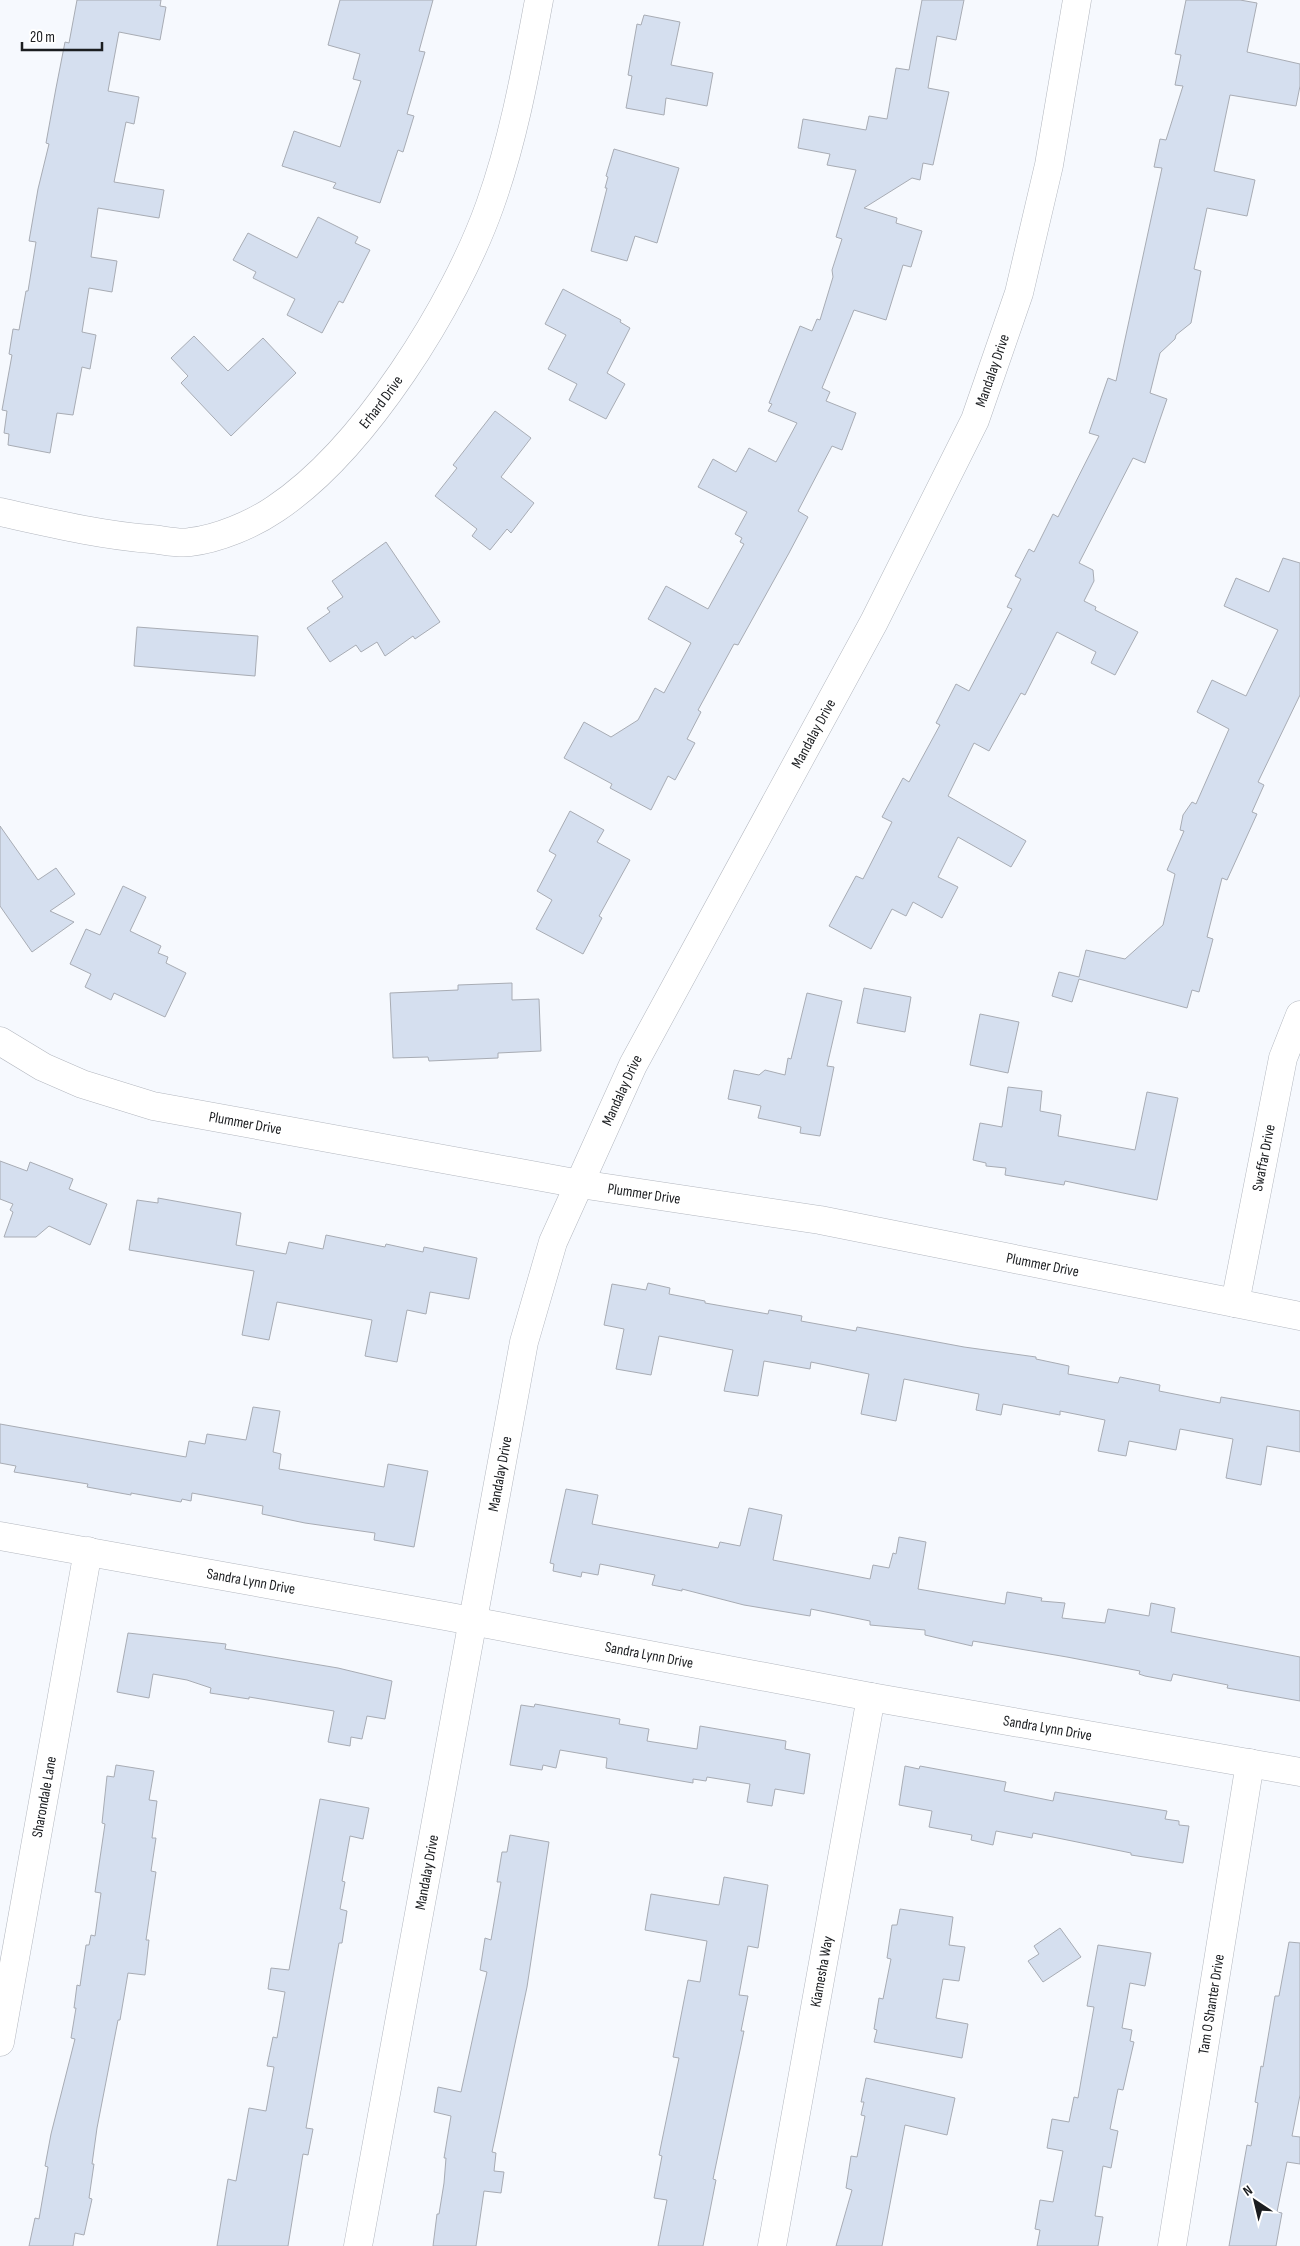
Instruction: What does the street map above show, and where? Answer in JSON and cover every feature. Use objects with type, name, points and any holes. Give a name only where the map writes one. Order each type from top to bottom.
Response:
[{"type":"street","name":"Erhard Drive","points":[[0,512],[113,536],[189,542],[240,528],[276,509],[321,471],[366,420],[409,362],[456,283],[490,206],[512,134],[539,0]]},
{"type":"street","name":"Mandalay Drive","points":[[358,2246],[524,1342],[553,1242],[633,1065],[869,630],[975,420],[1019,293],[1049,165],[1077,0]]},
{"type":"street","name":"Swaffar Drive","points":[[1235,1303],[1284,1058],[1300,1016]]},
{"type":"street","name":"Plummer Drive","points":[[0,1040],[43,1067],[82,1084],[153,1106],[580,1184],[820,1220],[1300,1316]]},
{"type":"street","name":"Sandra Lynn Drive","points":[[0,1536],[472,1621],[871,1697],[1300,1772]]},
{"type":"street","name":"Sharondale Lane","points":[[0,2042],[88,1552]]},
{"type":"street","name":"Kiamesha Way","points":[[772,2246],[871,1697]]},
{"type":"street","name":"Tam O Shanter Drive","points":[[1172,2246],[1250,1763]]},
{"type":"building","points":[[77,0],[161,0],[160,6],[166,7],[160,40],[119,32],[108,91],[139,97],[134,124],[126,122],[114,182],[164,190],[159,218],[98,208],[91,257],[117,261],[112,292],[89,288],[82,332],[96,335],[90,369],[82,367],[73,415],[57,413],[50,453],[8,445],[9,434],[4,433],[7,411],[2,410],[12,355],[9,354],[13,329],[19,330],[26,291],[28,291],[36,242],[29,241],[38,189],[49,144],[46,143],[56,88],[65,42],[69,43]]},
{"type":"building","points":[[340,0],[433,0],[419,51],[425,52],[407,114],[414,116],[403,152],[398,150],[380,203],[333,188],[336,183],[282,166],[294,131],[340,147],[361,81],[353,79],[360,54],[328,45]]},
{"type":"building","points":[[922,0],[964,0],[956,40],[937,36],[928,88],[949,92],[933,165],[923,163],[920,180],[912,178],[864,208],[897,218],[896,223],[922,231],[911,267],[903,265],[886,320],[854,310],[822,388],[830,392],[826,401],[856,413],[842,450],[832,446],[798,511],[808,517],[738,645],[734,644],[698,710],[701,712],[687,739],[695,743],[675,780],[668,776],[651,810],[610,788],[612,784],[564,758],[584,722],[611,737],[638,720],[655,688],[664,693],[691,643],[648,619],[666,586],[708,609],[744,544],[740,542],[742,538],[735,534],[747,512],[698,487],[713,459],[736,472],[749,448],[776,462],[797,423],[768,411],[772,404],[769,403],[800,326],[812,331],[817,319],[820,320],[833,277],[832,270],[842,239],[836,237],[856,170],[827,165],[830,154],[798,148],[803,119],[866,130],[869,116],[887,119],[896,68],[909,70]]},
{"type":"building","points":[[1186,0],[1240,0],[1257,3],[1247,52],[1300,64],[1300,86],[1296,106],[1230,95],[1214,171],[1255,180],[1247,216],[1207,208],[1194,269],[1201,271],[1191,323],[1176,335],[1175,339],[1160,353],[1150,393],[1167,399],[1145,463],[1133,458],[1079,563],[1093,570],[1094,581],[1084,601],[1096,607],[1095,610],[1138,632],[1115,675],[1091,663],[1096,652],[1057,632],[1025,695],[1021,693],[989,751],[974,743],[948,796],[1026,841],[1011,867],[958,837],[938,877],[958,887],[942,918],[913,902],[906,916],[892,909],[871,949],[829,926],[856,876],[863,879],[892,822],[882,817],[903,778],[909,782],[940,725],[936,723],[956,684],[969,691],[1012,609],[1007,607],[1021,579],[1015,576],[1029,549],[1034,552],[1053,514],[1058,517],[1099,436],[1089,433],[1108,378],[1116,381],[1162,168],[1154,167],[1160,139],[1166,140],[1183,86],[1175,85],[1181,55],[1175,54]]},
{"type":"building","points":[[644,15],[680,22],[671,65],[713,73],[707,106],[666,98],[664,115],[626,108],[632,76],[628,75],[637,24],[641,25]]},
{"type":"building","points":[[614,149],[679,168],[657,243],[635,236],[627,261],[591,251],[607,188],[605,188],[608,177],[606,176]]},
{"type":"building","points":[[318,217],[358,237],[355,243],[370,250],[343,303],[339,301],[322,333],[287,315],[295,299],[253,278],[256,272],[233,260],[248,233],[297,258]]},
{"type":"building","points":[[563,289],[621,320],[620,322],[630,328],[607,373],[625,384],[606,419],[569,400],[577,384],[548,369],[566,335],[545,324]]},
{"type":"building","points":[[194,336],[228,371],[263,338],[296,373],[231,436],[181,383],[188,376],[171,358]]},
{"type":"building","points":[[495,411],[531,438],[501,477],[534,503],[511,533],[507,529],[490,550],[472,536],[477,529],[435,496],[457,468],[453,465]]},
{"type":"building","points":[[386,542],[440,622],[415,639],[413,636],[385,656],[377,642],[361,652],[356,645],[330,662],[307,628],[330,612],[327,608],[343,597],[332,581]]},
{"type":"building","points":[[1283,558],[1300,563],[1300,695],[1258,782],[1264,785],[1252,812],[1257,814],[1227,880],[1222,878],[1207,937],[1213,939],[1199,992],[1192,990],[1187,1008],[1079,979],[1072,1002],[1052,996],[1059,972],[1079,977],[1086,950],[1125,959],[1163,925],[1175,874],[1167,870],[1184,831],[1180,830],[1183,815],[1192,802],[1196,804],[1229,729],[1197,712],[1212,680],[1246,696],[1278,630],[1224,606],[1236,578],[1269,592]]},
{"type":"building","points":[[137,627],[258,636],[255,676],[134,666]]},
{"type":"building","points":[[570,811],[604,830],[597,842],[630,860],[599,916],[602,918],[583,954],[536,929],[552,900],[537,891],[556,855],[549,851]]},
{"type":"building","points":[[0,826],[38,880],[56,868],[75,894],[50,911],[74,922],[32,952],[0,906]]},
{"type":"building","points":[[123,886],[146,897],[130,931],[161,946],[158,953],[168,957],[166,963],[186,973],[165,1017],[114,993],[111,1000],[85,987],[91,974],[70,964],[86,929],[100,935]]},
{"type":"building","points":[[512,983],[512,1000],[539,999],[541,1051],[498,1053],[498,1058],[429,1061],[428,1057],[393,1058],[390,993],[458,990],[458,985]]},
{"type":"building","points":[[864,988],[911,997],[905,1032],[857,1023]]},
{"type":"building","points":[[807,993],[842,1001],[827,1066],[834,1067],[820,1136],[800,1133],[801,1127],[758,1118],[761,1106],[728,1099],[734,1070],[759,1075],[765,1070],[785,1075],[788,1058],[791,1059]]},
{"type":"building","points":[[980,1014],[1019,1022],[1008,1073],[970,1065]]},
{"type":"building","points":[[1008,1087],[1042,1091],[1040,1111],[1061,1115],[1058,1136],[1135,1150],[1147,1092],[1178,1098],[1157,1200],[1065,1181],[1064,1185],[1005,1175],[1006,1168],[986,1166],[986,1163],[973,1160],[980,1123],[1002,1127]]},
{"type":"building","points":[[0,1161],[27,1171],[30,1162],[73,1179],[69,1189],[107,1204],[90,1245],[49,1226],[36,1237],[4,1237],[13,1212],[10,1210],[13,1204],[0,1199]]},
{"type":"building","points":[[158,1198],[241,1213],[236,1245],[286,1254],[289,1242],[323,1249],[326,1235],[385,1247],[386,1244],[423,1252],[424,1247],[477,1258],[469,1299],[430,1292],[426,1314],[407,1310],[397,1362],[365,1356],[372,1320],[277,1302],[269,1340],[242,1335],[254,1271],[129,1250],[137,1200],[158,1203]]},
{"type":"building","points":[[648,1283],[670,1288],[669,1294],[705,1301],[705,1303],[768,1314],[769,1310],[802,1316],[801,1321],[856,1331],[857,1327],[964,1347],[1036,1357],[1036,1359],[1069,1366],[1068,1374],[1118,1383],[1120,1377],[1160,1385],[1159,1391],[1220,1403],[1221,1397],[1300,1411],[1300,1452],[1267,1446],[1261,1485],[1226,1478],[1233,1439],[1180,1429],[1176,1450],[1129,1441],[1126,1456],[1098,1451],[1105,1420],[1060,1411],[1060,1415],[1003,1404],[1001,1415],[976,1410],[979,1394],[904,1379],[896,1421],[861,1414],[869,1374],[811,1362],[810,1369],[764,1361],[758,1396],[724,1391],[733,1350],[659,1336],[651,1375],[616,1369],[624,1329],[604,1325],[612,1284],[646,1290]]},
{"type":"building","points":[[253,1407],[280,1411],[273,1452],[281,1454],[279,1469],[384,1487],[388,1464],[428,1471],[414,1547],[374,1540],[375,1533],[305,1523],[262,1514],[263,1506],[192,1493],[191,1501],[182,1499],[181,1502],[131,1493],[131,1495],[87,1487],[88,1484],[14,1472],[16,1466],[0,1463],[0,1424],[186,1457],[189,1441],[205,1444],[207,1434],[246,1440]]},
{"type":"building","points":[[566,1489],[598,1495],[592,1524],[718,1548],[720,1542],[740,1546],[749,1508],[782,1515],[773,1560],[870,1579],[873,1565],[889,1568],[893,1553],[896,1554],[899,1537],[926,1542],[918,1589],[1005,1604],[1007,1592],[1042,1598],[1041,1601],[1065,1603],[1062,1618],[1105,1623],[1108,1609],[1149,1616],[1151,1603],[1175,1608],[1171,1632],[1300,1657],[1300,1701],[1227,1688],[1228,1685],[1173,1674],[1171,1681],[1145,1676],[1139,1674],[1140,1671],[1067,1657],[973,1641],[972,1646],[925,1635],[925,1630],[870,1625],[870,1621],[811,1609],[810,1616],[744,1605],[682,1589],[682,1591],[652,1585],[655,1575],[600,1564],[598,1575],[582,1572],[581,1577],[553,1571],[554,1564],[550,1563]]},
{"type":"building","points":[[128,1633],[226,1644],[225,1649],[338,1668],[392,1681],[385,1719],[367,1716],[362,1739],[351,1737],[350,1746],[328,1742],[334,1711],[249,1697],[249,1699],[210,1693],[211,1688],[187,1680],[153,1674],[149,1698],[117,1692]]},
{"type":"building","points":[[535,1704],[620,1719],[619,1724],[649,1729],[647,1741],[697,1749],[700,1726],[786,1741],[785,1749],[810,1754],[804,1794],[775,1789],[772,1806],[747,1802],[750,1784],[707,1777],[706,1781],[693,1779],[693,1783],[606,1768],[607,1758],[560,1750],[556,1768],[543,1765],[542,1770],[510,1765],[521,1705],[534,1707]]},
{"type":"building","points":[[116,1765],[154,1771],[149,1800],[157,1801],[152,1838],[156,1838],[151,1871],[156,1872],[146,1940],[149,1940],[145,1975],[128,1973],[97,2128],[89,2198],[92,2199],[84,2235],[75,2233],[73,2246],[29,2246],[35,2218],[39,2219],[48,2167],[45,2166],[51,2134],[75,2039],[71,2038],[76,2008],[74,2008],[77,1985],[80,1986],[86,1945],[89,1945],[91,1935],[95,1936],[101,1893],[95,1892],[105,1824],[102,1823],[107,1776],[114,1777]]},
{"type":"building","points":[[905,1766],[919,1769],[920,1766],[1006,1782],[1004,1791],[1053,1801],[1055,1792],[1167,1811],[1165,1819],[1179,1821],[1179,1825],[1189,1826],[1183,1863],[1131,1855],[1131,1853],[1033,1833],[1032,1838],[996,1831],[993,1845],[971,1840],[972,1835],[929,1827],[932,1811],[899,1805]]},
{"type":"building","points":[[320,1799],[369,1808],[363,1839],[350,1836],[342,1881],[345,1882],[340,1909],[347,1911],[342,1943],[339,1943],[306,2128],[313,2129],[308,2155],[303,2154],[288,2246],[217,2246],[228,2179],[236,2181],[249,2108],[266,2111],[274,2067],[267,2066],[273,2037],[277,2038],[285,1992],[268,1989],[271,1968],[289,1970]]},
{"type":"building","points":[[510,1835],[549,1842],[527,1987],[492,2152],[496,2153],[494,2171],[504,2172],[501,2193],[484,2191],[476,2246],[433,2246],[437,2214],[439,2214],[444,2183],[446,2158],[444,2158],[451,2116],[434,2112],[438,2087],[461,2092],[487,1972],[480,1970],[485,1938],[491,1940],[501,1882],[497,1882],[502,1852],[507,1852]]},
{"type":"building","points":[[724,1877],[768,1885],[758,1948],[748,1946],[739,1995],[748,1996],[741,2031],[744,2031],[713,2179],[716,2180],[703,2246],[658,2246],[667,2200],[654,2198],[662,2156],[659,2155],[679,2058],[673,2057],[688,1980],[700,1982],[707,1941],[645,1930],[651,1894],[719,1905]]},
{"type":"building","points":[[900,1909],[953,1917],[949,1945],[965,1947],[959,1981],[943,1979],[936,2018],[968,2024],[962,2058],[874,2042],[877,2030],[874,2029],[879,1998],[883,1999],[891,1959],[887,1958],[892,1925],[897,1925]]},
{"type":"building","points":[[1060,1928],[1081,1957],[1043,1982],[1028,1961],[1039,1954],[1034,1946]]},
{"type":"building","points":[[1289,1942],[1300,1943],[1300,2095],[1292,2136],[1300,2137],[1300,2164],[1287,2162],[1277,2212],[1282,2213],[1276,2246],[1229,2246],[1247,2145],[1251,2146],[1258,2103],[1255,2102],[1261,2066],[1263,2067],[1275,1996],[1279,1996]]},
{"type":"building","points":[[1098,1945],[1151,1953],[1145,1986],[1130,1983],[1122,2028],[1132,2030],[1130,2041],[1134,2042],[1123,2090],[1118,2089],[1110,2129],[1118,2131],[1111,2168],[1103,2166],[1095,2216],[1103,2217],[1098,2246],[1037,2246],[1040,2230],[1035,2229],[1040,2200],[1053,2202],[1063,2151],[1047,2148],[1052,2119],[1069,2122],[1074,2097],[1078,2098],[1094,2007],[1087,2006]]},
{"type":"building","points":[[866,2078],[955,2098],[947,2135],[905,2125],[882,2246],[836,2246],[852,2190],[846,2188],[851,2156],[857,2157],[865,2116],[861,2115],[864,2102],[861,2102]]}]
